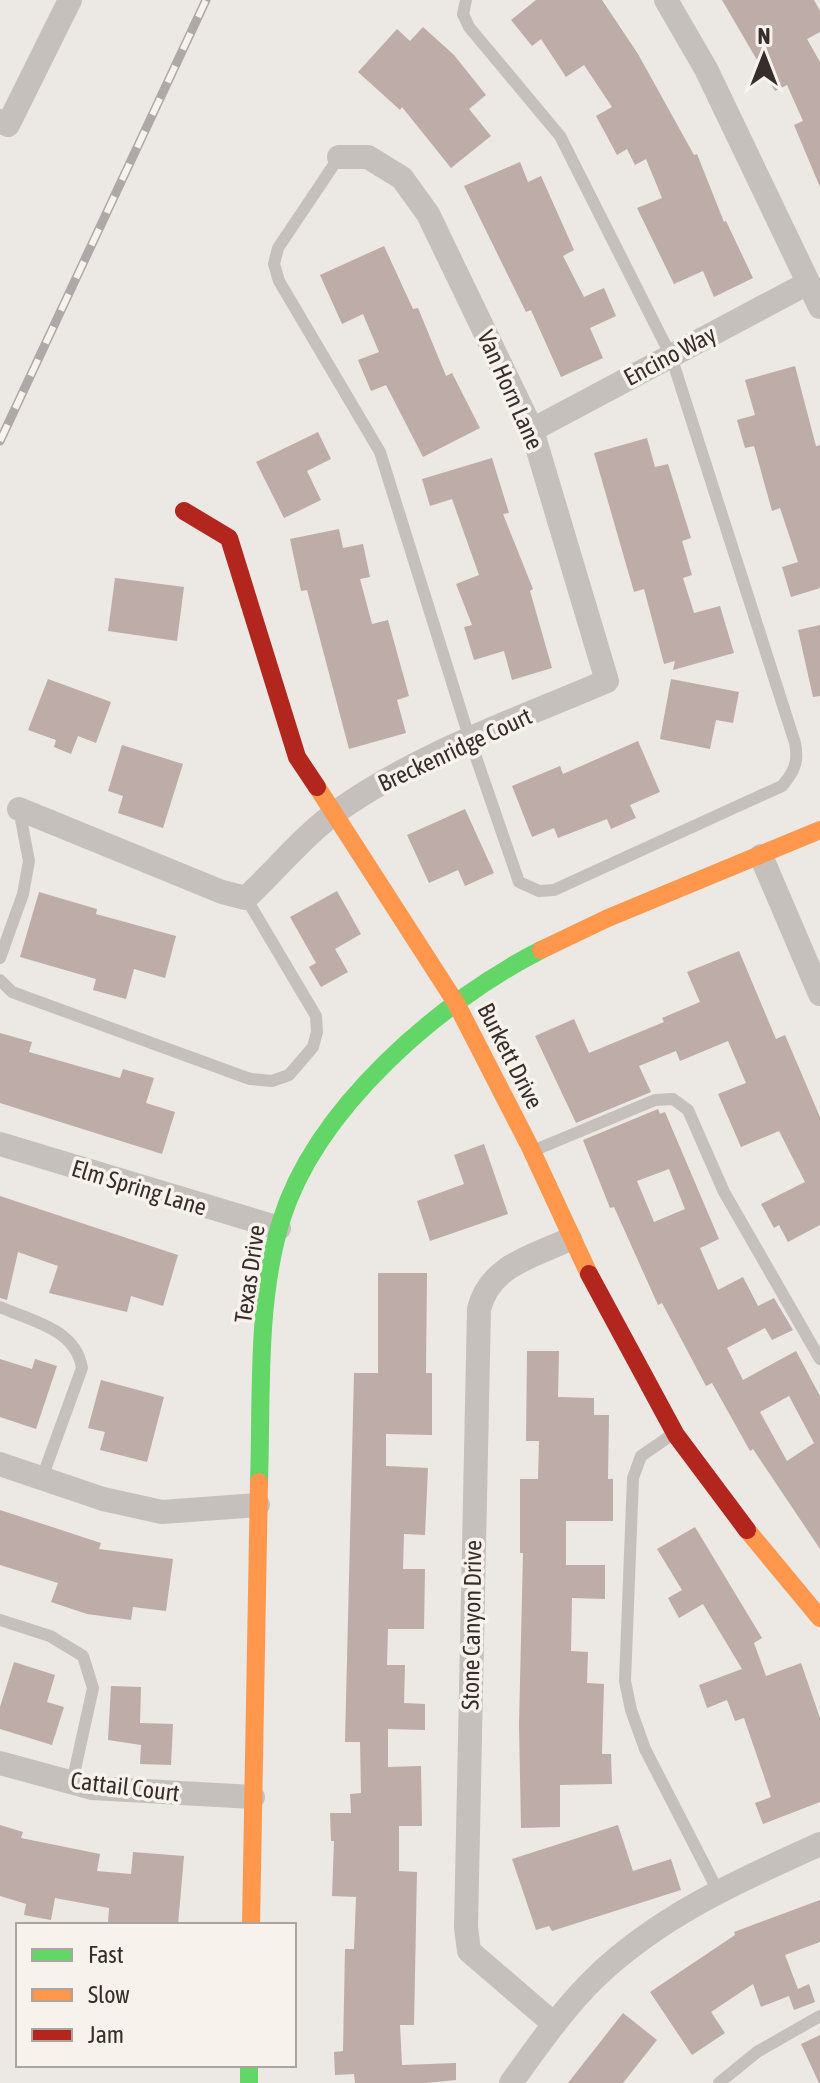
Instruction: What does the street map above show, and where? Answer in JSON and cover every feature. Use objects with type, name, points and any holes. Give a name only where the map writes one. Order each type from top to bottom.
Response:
[{"type":"street","points":[[4,123],[70,0]]},
{"type":"street","points":[[666,0],[706,69],[820,307]]},
{"type":"street","name":"Van Horn Lane","points":[[339,157],[368,157],[402,178],[428,214],[532,430],[607,681]]},
{"type":"street","name":"Encino Way","points":[[532,430],[808,283]]},
{"type":"street","name":"Burkett Drive","points":[[184,511],[229,538],[297,757],[456,1003],[532,1151],[570,1239],[675,1433],[737,1517],[820,1618]]},
{"type":"street","name":"Breckenridge Court","points":[[246,898],[335,813],[422,759],[607,681]]},
{"type":"street","points":[[19,809],[222,892],[246,898]]},
{"type":"street","name":"Texas Drive","points":[[251,1923],[263,1364],[279,1228],[291,1194],[326,1138],[411,1041],[489,979],[545,950],[820,830]]},
{"type":"street","points":[[761,856],[820,994]]},
{"type":"street","name":"Elm Spring Lane","points":[[0,1144],[279,1228]]},
{"type":"street","name":"Stone Canyon Drive","points":[[554,2024],[469,1951],[466,1927],[471,1632],[479,1309],[484,1288],[496,1275],[570,1239]]},
{"type":"street","points":[[0,1464],[103,1499],[162,1512],[258,1505]]},
{"type":"street","name":"Cattail Court","points":[[0,1763],[92,1788],[253,1797]]},
{"type":"street","points":[[511,2083],[554,2024],[595,1978],[643,1938],[718,1891],[820,1844]]},
{"type":"lane","points":[[339,157],[278,248],[274,264],[279,281],[380,452],[470,740],[519,882],[539,891],[554,890],[782,786],[793,774],[798,756],[795,743],[671,356],[560,136],[469,27],[463,14],[466,0]]},
{"type":"lane","points":[[0,958],[23,894],[29,861],[19,809]]},
{"type":"lane","points":[[0,980],[12,992],[26,998],[250,1079],[272,1081],[289,1075],[313,1047],[316,1016],[246,898]]},
{"type":"lane","points":[[532,1151],[655,1100],[673,1099],[688,1110],[724,1192],[820,1359]]},
{"type":"lane","points":[[0,1307],[65,1335],[80,1358],[82,1368],[42,1478]]},
{"type":"lane","points":[[675,1433],[641,1456],[633,1478],[625,1681],[645,1749],[718,1891]]},
{"type":"lane","points":[[0,1620],[50,1636],[83,1656],[93,1688],[72,1783]]},
{"type":"lane","points":[[719,2083],[757,2052],[820,2016]]},
{"type":"building","points":[[536,0],[602,0],[638,54],[694,155],[697,154],[724,222],[753,278],[714,297],[703,271],[674,284],[637,208],[662,198],[646,159],[635,165],[627,149],[617,155],[596,116],[612,107],[584,65],[566,77],[541,39],[532,46],[511,20]]},
{"type":"building","points":[[722,0],[814,0],[820,11],[820,32],[807,39],[820,62],[820,187],[794,125],[803,121],[787,85],[775,91]]},
{"type":"building","points":[[423,27],[454,55],[486,95],[469,109],[491,136],[451,168],[402,107],[400,110],[358,72],[397,29],[410,41]]},
{"type":"building","points":[[520,162],[528,182],[541,176],[574,250],[563,256],[584,297],[604,288],[616,316],[590,328],[603,358],[561,377],[531,310],[526,312],[464,186]]},
{"type":"building","points":[[384,246],[413,309],[418,308],[446,376],[452,373],[480,428],[423,457],[386,385],[371,391],[358,360],[379,352],[363,314],[342,324],[320,275]]},
{"type":"building","points":[[795,366],[816,446],[820,445],[820,588],[791,597],[782,567],[798,562],[780,508],[772,511],[754,446],[745,448],[737,420],[755,415],[745,380]]},
{"type":"building","points":[[318,432],[331,459],[307,471],[321,500],[284,518],[256,462]]},
{"type":"building","points":[[647,438],[655,467],[668,464],[691,538],[682,541],[692,575],[683,578],[694,613],[720,606],[734,653],[673,670],[675,661],[664,664],[644,589],[634,592],[594,453]]},
{"type":"building","points":[[492,458],[509,513],[503,514],[533,589],[530,591],[552,668],[512,680],[504,651],[474,660],[464,627],[472,625],[456,584],[479,575],[452,499],[430,506],[422,479]]},
{"type":"building","points":[[339,529],[343,548],[363,544],[370,577],[360,579],[372,624],[388,620],[409,696],[397,700],[406,733],[349,749],[307,590],[301,591],[290,539]]},
{"type":"building","points":[[115,578],[184,587],[177,641],[108,631]]},
{"type":"building","points":[[820,625],[820,696],[813,697],[798,630]]},
{"type":"building","points":[[48,679],[111,702],[96,743],[78,736],[71,754],[54,747],[56,740],[28,730]]},
{"type":"building","points":[[671,679],[739,692],[733,723],[716,720],[710,749],[660,739]]},
{"type":"building","points":[[638,741],[660,792],[630,805],[636,818],[611,829],[607,819],[558,838],[554,828],[532,837],[512,786],[560,766],[563,774]]},
{"type":"building","points":[[122,745],[183,764],[163,828],[118,813],[123,796],[108,791]]},
{"type":"building","points":[[465,809],[494,873],[465,886],[458,870],[429,883],[407,835]]},
{"type":"building","points":[[337,891],[361,934],[335,949],[348,972],[321,987],[309,967],[316,963],[290,917]]},
{"type":"building","points":[[39,892],[97,909],[96,914],[176,936],[165,978],[134,969],[126,999],[93,990],[96,979],[20,957]]},
{"type":"building","points":[[739,951],[776,1039],[785,1035],[820,1117],[820,1225],[788,1242],[779,1225],[774,1228],[761,1204],[805,1182],[779,1131],[741,1147],[718,1094],[746,1083],[728,1041],[680,1061],[676,1051],[639,1066],[651,1092],[576,1123],[535,1036],[574,1019],[589,1053],[664,1022],[662,1018],[700,1002],[687,972]]},
{"type":"building","points":[[0,1033],[32,1042],[29,1052],[120,1078],[123,1069],[154,1078],[146,1103],[175,1112],[162,1154],[0,1103]]},
{"type":"building","points":[[658,1109],[660,1114],[665,1112],[719,1239],[700,1248],[718,1290],[743,1277],[758,1306],[774,1298],[793,1330],[772,1340],[765,1328],[727,1348],[743,1380],[796,1351],[820,1396],[820,1549],[753,1449],[750,1451],[712,1383],[706,1386],[662,1303],[658,1305],[614,1207],[610,1208],[583,1140]],"holes":[[[669,1169],[685,1209],[654,1222],[637,1181]],[[789,1396],[814,1443],[787,1461],[760,1412]]]},
{"type":"building","points":[[484,1144],[508,1214],[430,1241],[417,1201],[464,1184],[454,1155]]},
{"type":"building","points":[[0,1196],[178,1255],[163,1306],[131,1296],[127,1312],[49,1293],[58,1266],[18,1252],[7,1300],[0,1298]]},
{"type":"building","points":[[378,1273],[427,1273],[426,1373],[432,1373],[432,1435],[386,1434],[386,1466],[428,1468],[425,1535],[404,1534],[403,1569],[425,1569],[424,1629],[388,1629],[387,1665],[405,1665],[404,1703],[425,1704],[425,1730],[388,1729],[388,1767],[421,1766],[422,1826],[399,1826],[399,1871],[417,1872],[414,2025],[400,2025],[402,2065],[456,2063],[456,2080],[426,2083],[355,2083],[354,2074],[335,2075],[334,2052],[343,2051],[345,1949],[354,1949],[356,1897],[332,1896],[334,1841],[331,1841],[330,1813],[351,1813],[350,1794],[361,1793],[360,1742],[345,1742],[354,1373],[378,1373]]},
{"type":"building","points":[[527,1351],[559,1351],[558,1397],[594,1398],[594,1415],[609,1415],[608,1479],[613,1479],[613,1521],[566,1521],[566,1565],[605,1565],[605,1599],[572,1598],[571,1651],[588,1652],[587,1683],[604,1684],[602,1754],[611,1754],[612,1784],[560,1785],[560,1827],[521,1828],[519,1725],[523,1553],[520,1553],[520,1479],[538,1479],[539,1441],[526,1441]]},
{"type":"building","points":[[0,1359],[32,1369],[35,1359],[57,1366],[36,1429],[0,1417]]},
{"type":"building","points":[[101,1380],[164,1397],[147,1462],[100,1450],[105,1432],[88,1428]]},
{"type":"building","points":[[0,1510],[101,1543],[99,1549],[173,1559],[166,1611],[133,1607],[131,1620],[87,1614],[51,1602],[58,1583],[0,1565]]},
{"type":"building","points":[[695,1527],[762,1638],[754,1643],[766,1676],[801,1663],[820,1718],[820,1802],[763,1824],[755,1803],[771,1797],[744,1718],[735,1721],[727,1700],[707,1708],[699,1685],[742,1669],[703,1604],[679,1618],[668,1598],[682,1590],[657,1549]]},
{"type":"building","points":[[14,1662],[55,1675],[47,1702],[64,1707],[52,1745],[0,1729],[0,1707]]},
{"type":"building","points":[[111,1686],[141,1687],[140,1723],[173,1724],[171,1765],[140,1764],[141,1745],[108,1740]]},
{"type":"building","points":[[0,1825],[23,1832],[21,1838],[100,1854],[97,1871],[131,1874],[133,1852],[184,1856],[178,1923],[108,1923],[109,1908],[55,1898],[51,1920],[24,1915],[26,1904],[0,1896]]},
{"type":"building","points":[[618,1825],[633,1871],[671,1859],[681,1890],[552,1931],[549,1926],[536,1930],[512,1859]]},
{"type":"building","points":[[820,1900],[820,1942],[785,1955],[798,1989],[809,1984],[815,2002],[794,2010],[789,1996],[761,2007],[753,1984],[711,2012],[725,2033],[692,2055],[650,1992],[735,1935],[734,1932]]},
{"type":"building","points":[[623,2013],[657,2040],[623,2083],[568,2083]]},
{"type":"building","points":[[820,2035],[820,2083],[819,2083],[801,2044]]},
{"type":"railway","points":[[0,441],[206,0]]},
{"type":"traffic: fast","points":[[259,1482],[267,1285],[281,1221],[298,1179],[322,1138],[352,1099],[386,1063],[462,998],[541,950]]},
{"type":"traffic: fast","points":[[249,2067],[249,2083]]},
{"type":"traffic: slow","points":[[317,787],[456,1003],[530,1147],[589,1274]]},
{"type":"traffic: slow","points":[[541,950],[608,918],[820,830]]},
{"type":"traffic: slow","points":[[251,1923],[259,1482]]},
{"type":"traffic: slow","points":[[747,1530],[820,1618]]},
{"type":"traffic: jam","points":[[184,511],[229,538],[297,757],[317,787]]},
{"type":"traffic: jam","points":[[589,1274],[676,1435],[747,1530]]}]
